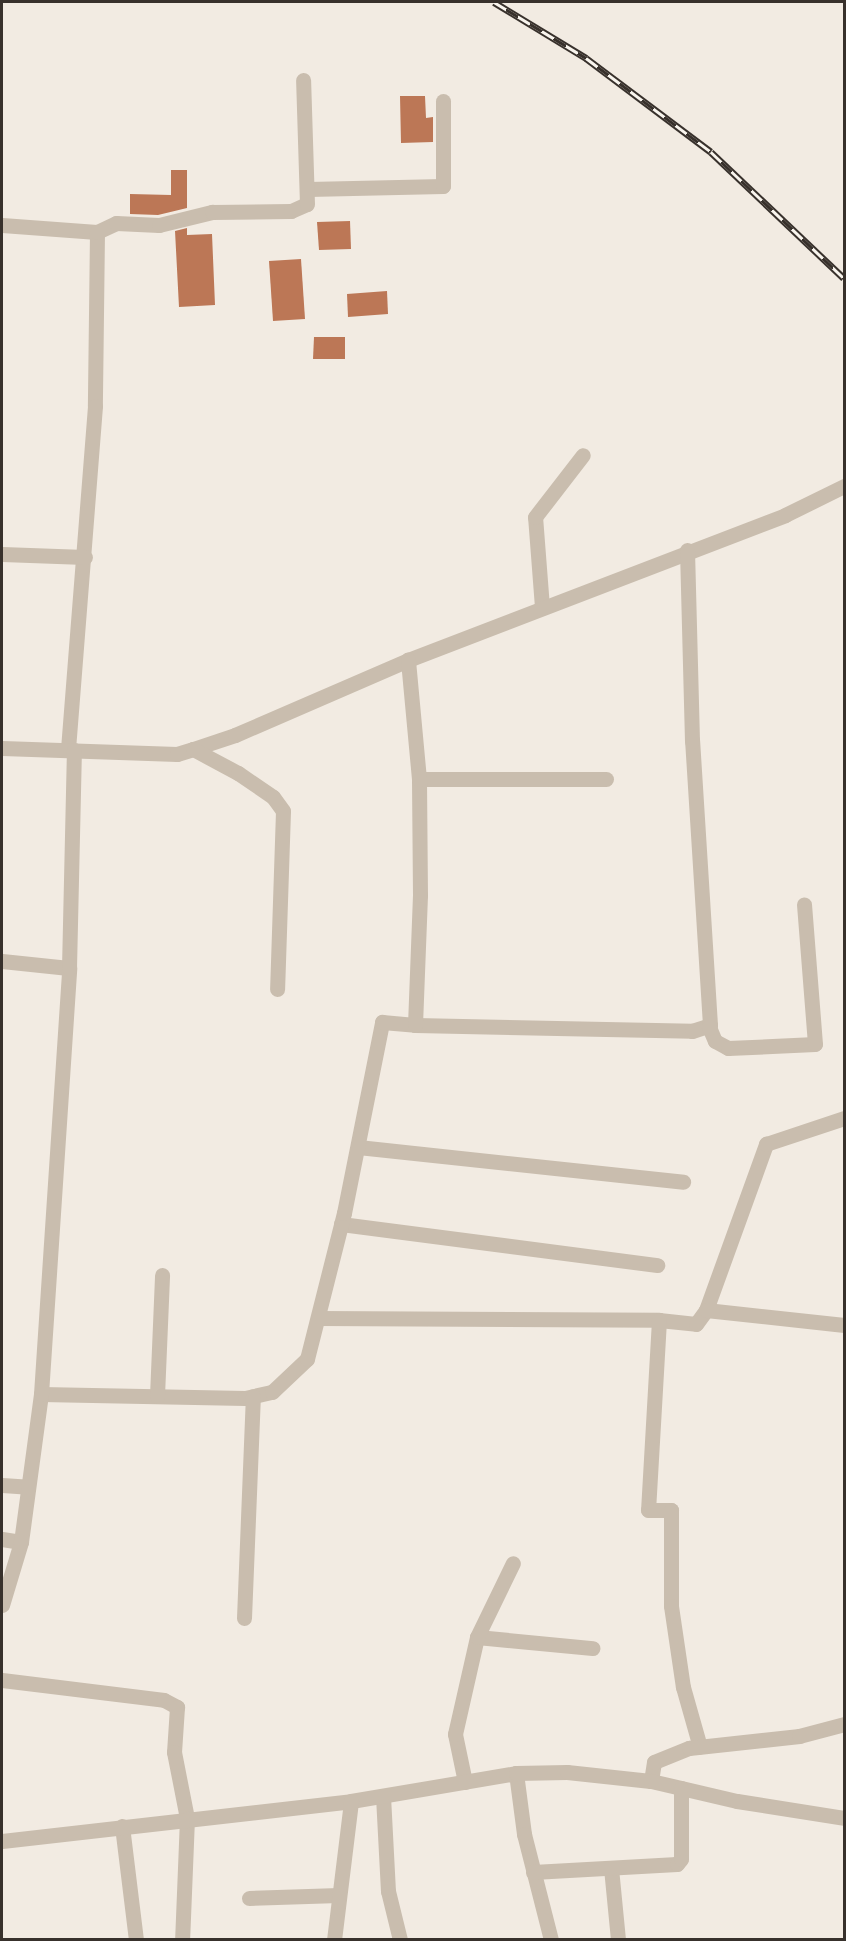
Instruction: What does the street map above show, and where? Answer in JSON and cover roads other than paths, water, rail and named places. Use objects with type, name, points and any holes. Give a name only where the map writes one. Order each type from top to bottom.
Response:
[{"type":"street","points":[[2,225],[97,232],[116,223],[159,225],[212,212],[291,211],[306,204],[308,189],[303,80]]},
{"type":"street","points":[[308,189],[443,186],[443,101]]},
{"type":"street","points":[[2,1605],[21,1542],[41,1394],[69,968],[71,750],[95,406],[97,232]]},
{"type":"street","points":[[542,607],[535,517],[583,454]]},
{"type":"street","points":[[2,748],[177,754],[193,750],[235,735],[408,660],[687,550],[785,515],[844,486]]},
{"type":"street","points":[[687,550],[692,741],[709,1027],[715,1041],[728,1048],[815,1044],[804,904]]},
{"type":"street","points":[[2,554],[85,556]]},
{"type":"street","points":[[408,660],[419,779],[420,895],[415,1025]]},
{"type":"street","points":[[193,750],[247,778],[273,797],[283,811],[283,912],[278,988]]},
{"type":"street","points":[[419,779],[606,779]]},
{"type":"street","points":[[2,961],[69,968]]},
{"type":"street","points":[[41,1394],[253,1396],[272,1392],[307,1359],[341,1224],[382,1022],[415,1025],[692,1031],[709,1027]]},
{"type":"street","points":[[318,1318],[659,1320],[696,1324],[706,1310],[766,1144],[844,1118]]},
{"type":"street","points":[[358,1147],[683,1182]]},
{"type":"street","points":[[341,1224],[657,1265]]},
{"type":"street","points":[[157,1396],[162,1275]]},
{"type":"street","points":[[706,1310],[844,1325]]},
{"type":"street","points":[[659,1320],[648,1510],[671,1510],[670,1606],[683,1687],[700,1747]]},
{"type":"street","points":[[244,1618],[243,1566],[253,1396]]},
{"type":"street","points":[[2,1485],[28,1487]]},
{"type":"street","points":[[2,1539],[21,1542]]},
{"type":"street","points":[[465,1782],[455,1734],[477,1637],[513,1563]]},
{"type":"street","points":[[477,1637],[592,1648]]},
{"type":"street","points":[[2,1680],[173,1701],[177,1713],[176,1771],[187,1818],[182,1940]]},
{"type":"street","points":[[651,1781],[651,1769],[659,1757],[700,1747],[799,1736],[844,1724]]},
{"type":"street","points":[[2,1841],[351,1801],[516,1773],[567,1772],[651,1781],[844,1818]]},
{"type":"street","points":[[516,1773],[533,1872],[551,1940]]},
{"type":"street","points":[[533,1872],[680,1862],[681,1788]]},
{"type":"street","points":[[383,1796],[388,1891],[400,1940]]},
{"type":"street","points":[[334,1940],[351,1801]]},
{"type":"street","points":[[122,1826],[136,1940]]},
{"type":"street","points":[[611,1868],[618,1940]]},
{"type":"street","points":[[249,1898],[339,1895]]},
{"type":"railway","points":[[494,2],[586,58],[711,152],[844,278]]}]
